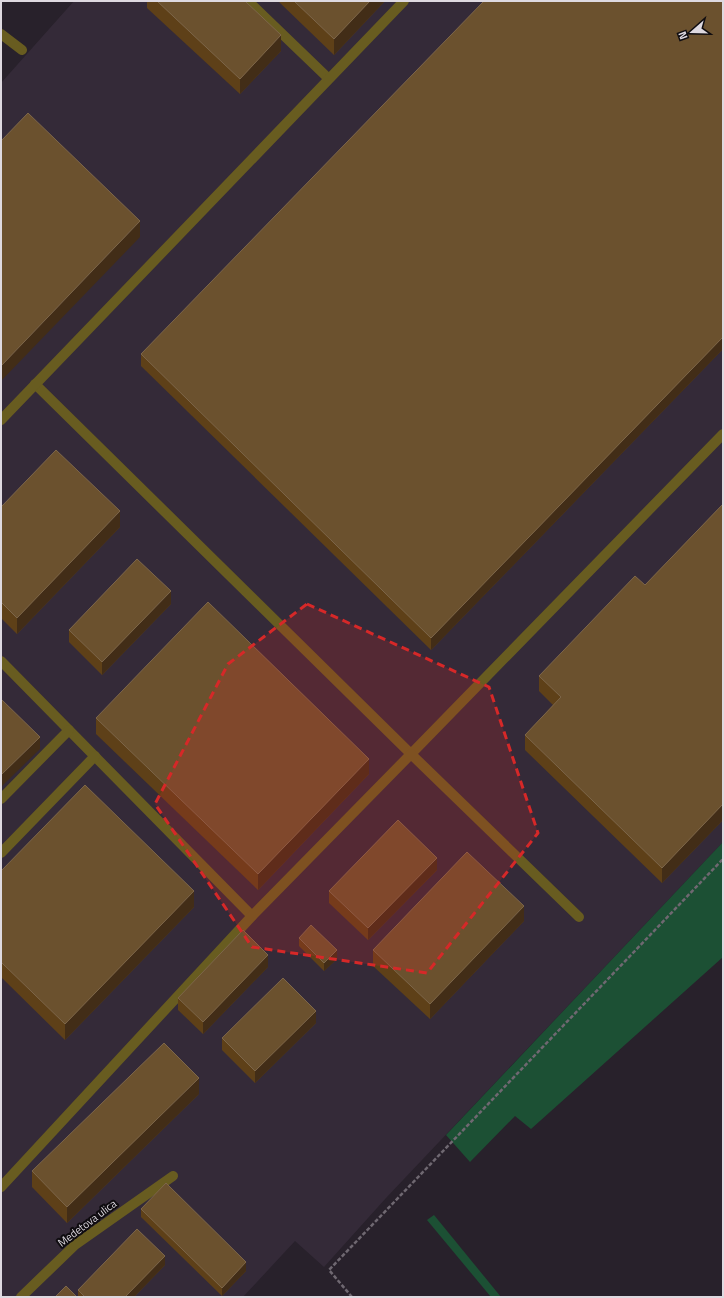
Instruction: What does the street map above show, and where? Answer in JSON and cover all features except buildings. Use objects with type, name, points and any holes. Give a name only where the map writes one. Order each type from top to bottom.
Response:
[{"type":"street","points":[[248,1],[328,78]]},
{"type":"street","points":[[1,420],[328,78],[404,1]]},
{"type":"street","points":[[1,34],[22,50]]},
{"type":"street","points":[[35,384],[579,917]]},
{"type":"street","points":[[1,1187],[252,916],[723,434]]},
{"type":"street","points":[[1,661],[252,916]]},
{"type":"street","points":[[1,799],[69,730]]},
{"type":"street","points":[[1,853],[95,756]]},
{"type":"street","name":"Medetova ulica","points":[[21,1297],[75,1245],[173,1176]]},
{"type":"path","points":[[352,1297],[329,1270],[723,858]]},
{"type":"highlighted area","points":[[307,604],[489,687],[538,833],[427,973],[252,947],[155,804],[228,664]]},
{"type":"shaded area","points":[[74,1],[723,1],[723,842],[386,1198],[324,1267],[295,1241],[243,1297],[1,1297],[1,83]]},
{"type":"green space","points":[[723,842],[723,957],[531,1129],[515,1116],[470,1162],[446,1135]]},
{"type":"green space","points":[[434,1215],[501,1297],[491,1297],[427,1220]]}]
